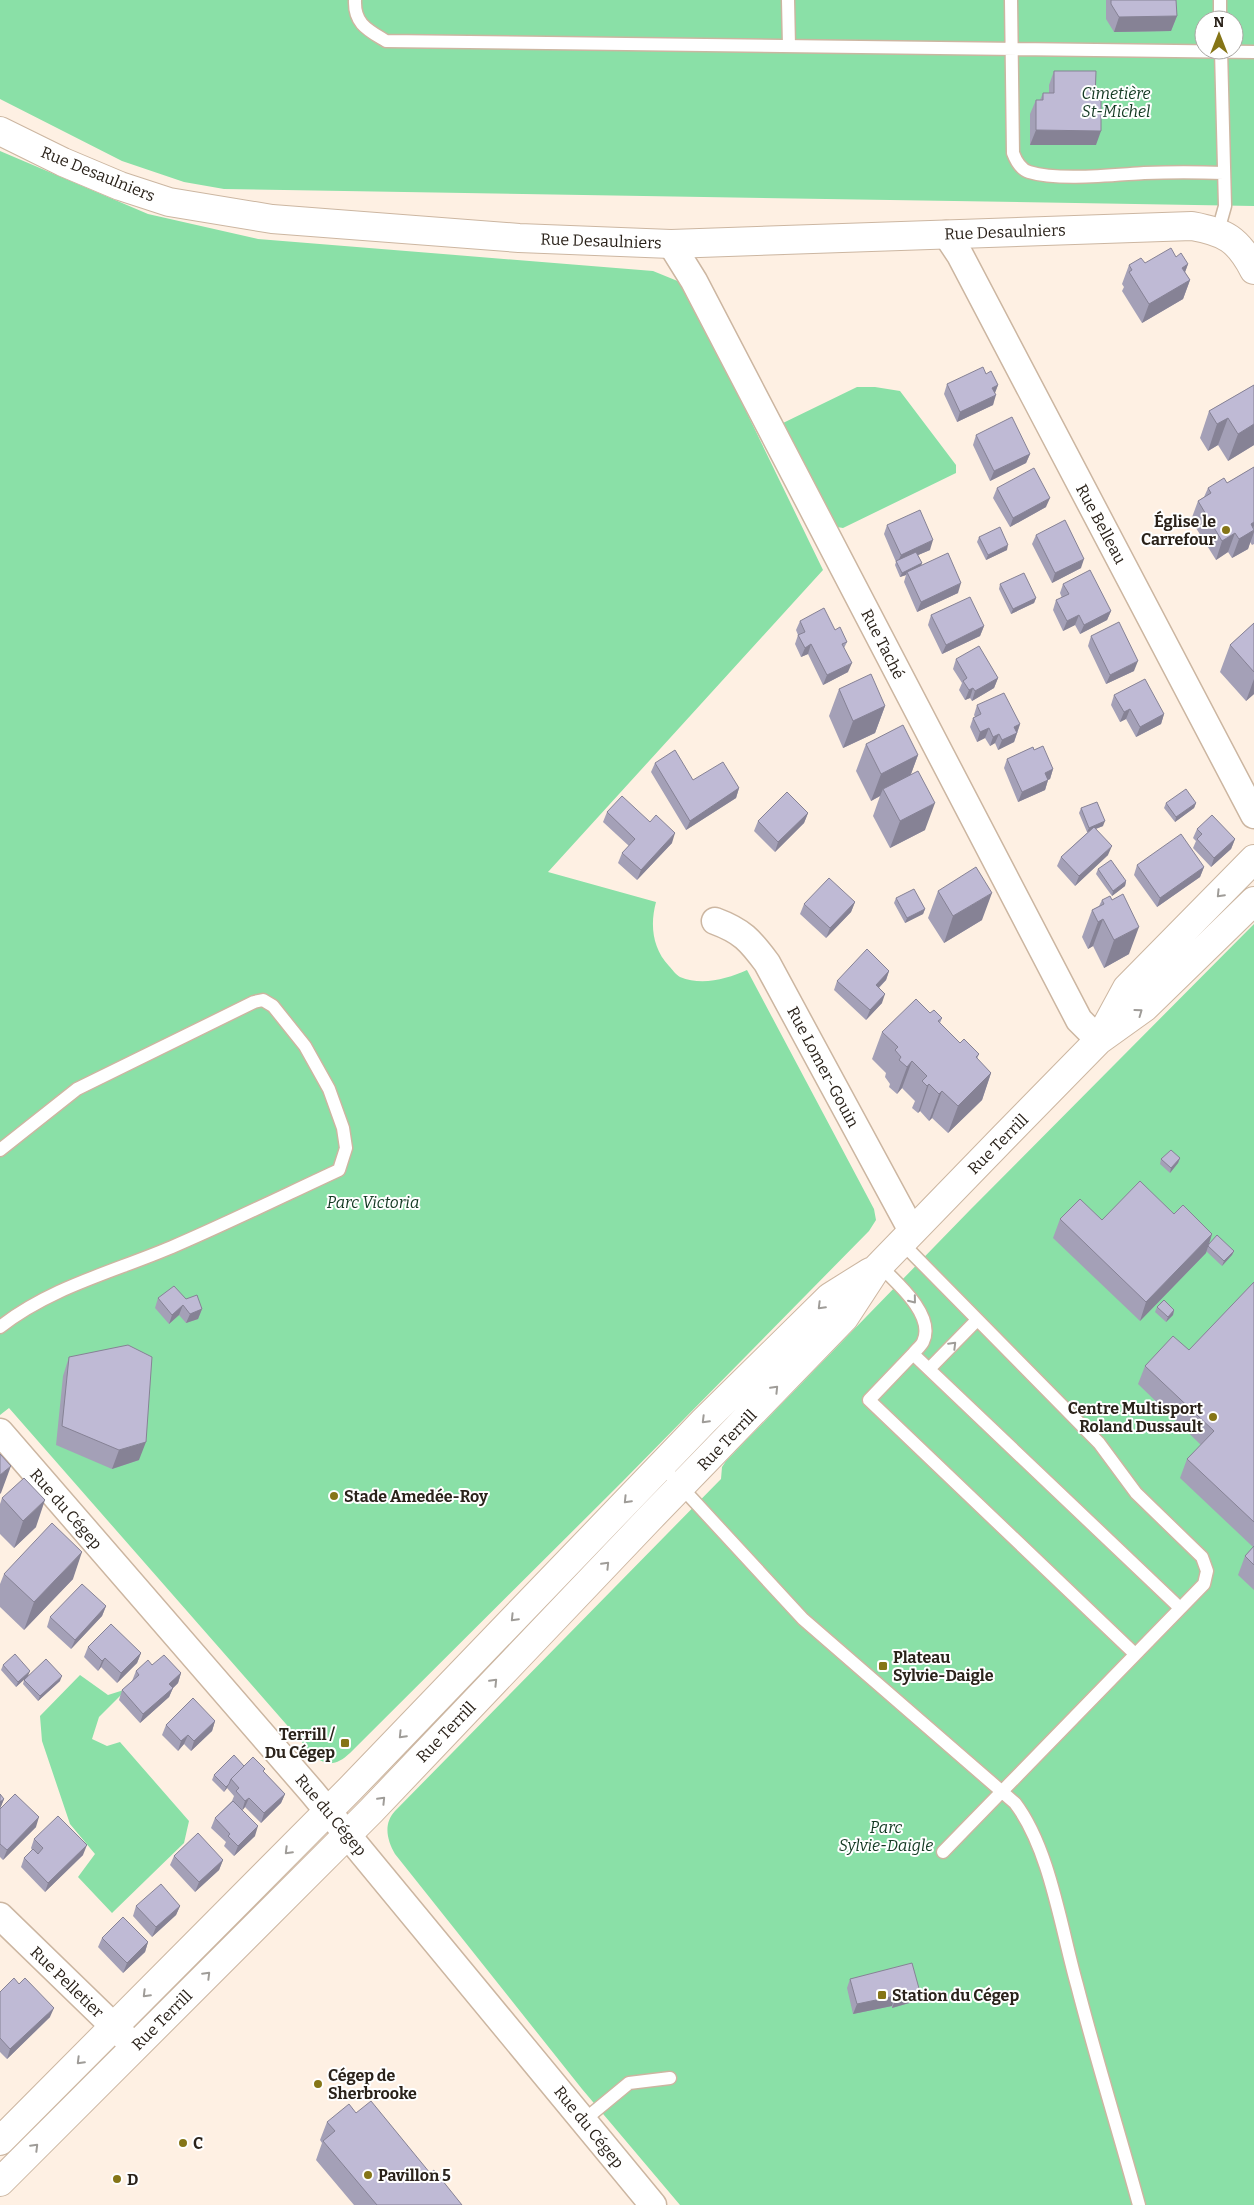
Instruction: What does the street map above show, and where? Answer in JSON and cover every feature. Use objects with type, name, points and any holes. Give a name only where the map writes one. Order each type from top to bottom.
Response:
[{"type":"street","name":"Rue Desaulniers","points":[[0,130],[63,162],[120,186],[169,202],[220,212],[272,219],[519,238],[671,244],[1192,226],[1218,231]]},
{"type":"street","points":[[1218,231],[1234,242],[1248,258],[1254,270]]},
{"type":"street","name":"Rue Belleau","points":[[946,234],[960,255],[1254,815]]},
{"type":"street","name":"Rue Taché","points":[[671,244],[694,281],[1079,1020],[1099,1040]]},
{"type":"street","name":"Rue Terrill","points":[[1099,1040],[1127,988],[1254,859]]},
{"type":"street","name":"Rue Terrill","points":[[0,2182],[348,1835],[844,1318],[877,1267],[1099,1040],[1145,1007],[1254,901]]},
{"type":"street","name":"Rue Lomer-Gouin","points":[[715,921],[734,928],[746,937],[767,962],[907,1237]]},
{"type":"street","name":"Rue Terrill","points":[[0,2141],[328,1811],[661,1465],[830,1296],[877,1267]]},
{"type":"street","name":"Rue du Cégep","points":[[0,1432],[328,1811],[653,2205]]},
{"type":"street","name":"Rue Pelletier","points":[[0,1916],[135,2047]]},
{"type":"lane","points":[[355,0],[355,10],[364,28],[386,41],[1194,51]]},
{"type":"lane","points":[[788,0],[789,46]]},
{"type":"lane","points":[[1011,0],[1013,153],[1016,163],[1027,172],[1045,175],[1102,176],[1173,172],[1224,173]]},
{"type":"lane","points":[[1218,231],[1225,206],[1221,60]]},
{"type":"lane","points":[[0,1150],[77,1089],[254,1002],[263,1000],[273,1006],[304,1046],[325,1082],[343,1128],[346,1148],[339,1170],[172,1247],[68,1287],[19,1312],[0,1328]]},
{"type":"lane","points":[[907,1237],[977,1320],[1099,1443],[1136,1493],[1202,1557],[1206,1571],[1204,1584],[943,1852]]},
{"type":"lane","points":[[877,1267],[919,1308],[923,1320],[924,1335],[923,1342],[913,1354],[869,1400],[1135,1654]]},
{"type":"lane","points":[[929,1369],[977,1320]]},
{"type":"lane","points":[[913,1354],[1180,1608]]},
{"type":"lane","points":[[661,1465],[803,1618],[1015,1803],[1025,1815],[1041,1852],[1094,2050],[1139,2205]]},
{"type":"lane","points":[[584,2121],[629,2083],[670,2078]]},
{"type":"green space","name":"Cimetière St-Michel","points":[[0,0],[1254,0],[1254,206],[224,189],[184,182],[122,161],[0,99]]},
{"type":"green space","name":"Parc Victoria","points":[[0,151],[148,214],[258,239],[653,271],[680,282],[695,306],[823,570],[548,872],[656,902],[653,927],[656,944],[663,959],[680,977],[688,980],[706,981],[731,976],[747,970],[874,1209],[876,1220],[869,1231],[622,1482],[350,1753],[337,1762],[324,1762],[314,1756],[9,1408],[0,1415]]},
{"type":"green space","points":[[857,387],[875,387],[900,391],[956,465],[956,473],[843,528],[837,527],[783,423]]},
{"type":"green space","name":"Parc Sylvie-Daigle","points":[[1254,924],[1254,2205],[680,2205],[582,2089],[395,1854],[388,1838],[391,1816],[721,1479],[722,1467],[726,1461],[970,1210]]},
{"type":"green space","points":[[80,1675],[108,1695],[127,1689],[99,1717],[92,1739],[107,1746],[120,1742],[189,1821],[184,1843],[112,1913],[78,1877],[95,1854],[70,1824],[42,1741],[40,1716]]},
{"type":"building","points":[[1111,0],[1176,0],[1177,16],[1119,17],[1111,4]]},
{"type":"building","points":[[1054,71],[1096,71],[1095,100],[1101,100],[1101,131],[1036,130],[1036,100],[1043,100],[1043,93],[1054,93]]},
{"type":"building","points":[[1171,248],[1176,257],[1181,253],[1188,264],[1182,268],[1190,280],[1149,304],[1129,272],[1132,270],[1129,265],[1141,258],[1145,263]]},
{"type":"building","points":[[983,367],[986,374],[991,371],[998,385],[992,388],[996,395],[960,412],[947,384]]},
{"type":"building","points":[[1254,385],[1254,424],[1238,434],[1228,418],[1217,424],[1209,411]]},
{"type":"building","points":[[1012,417],[1030,454],[994,471],[976,435]]},
{"type":"building","name":"Église le Carrefour","points":[[1254,467],[1254,522],[1251,524],[1254,530],[1239,539],[1235,533],[1222,541],[1198,501],[1211,493],[1208,488],[1224,478],[1227,483]]},
{"type":"building","points":[[1034,468],[1050,498],[1013,518],[997,488]]},
{"type":"building","points":[[920,510],[933,540],[901,555],[887,525]]},
{"type":"building","points":[[1065,520],[1084,559],[1055,573],[1036,535]]},
{"type":"building","points":[[1000,527],[1008,545],[988,555],[979,537]]},
{"type":"building","points":[[916,552],[922,563],[902,573],[896,561]]},
{"type":"building","points":[[948,553],[961,583],[921,602],[907,572]]},
{"type":"building","points":[[1090,570],[1111,611],[1084,625],[1079,615],[1067,621],[1056,600],[1069,594],[1063,584]]},
{"type":"building","points":[[1024,573],[1036,598],[1013,609],[1000,584]]},
{"type":"building","points":[[970,597],[984,626],[946,645],[931,615]]},
{"type":"building","points":[[824,608],[835,630],[840,627],[847,642],[842,644],[852,663],[827,675],[811,644],[805,648],[798,635],[805,632],[800,621]]},
{"type":"building","points":[[1119,622],[1138,661],[1110,675],[1091,636]]},
{"type":"building","points":[[1254,623],[1254,672],[1230,645]]},
{"type":"building","points":[[979,646],[998,678],[975,691],[973,688],[969,690],[963,681],[967,678],[956,659]]},
{"type":"building","points":[[871,674],[885,706],[853,721],[839,689]]},
{"type":"building","points":[[1145,679],[1164,714],[1140,727],[1130,709],[1124,712],[1114,695]]},
{"type":"building","points":[[1004,693],[1020,724],[1014,727],[1017,733],[1002,740],[999,734],[993,737],[989,728],[980,732],[973,718],[981,714],[977,705]]},
{"type":"building","points":[[903,725],[918,755],[881,774],[866,744]]},
{"type":"building","points":[[1043,746],[1053,769],[1045,773],[1048,780],[1022,792],[1007,759],[1033,747],[1034,750]]},
{"type":"building","points":[[675,750],[693,780],[723,762],[739,788],[690,821],[655,763]]},
{"type":"building","points":[[918,771],[935,803],[900,821],[883,789]]},
{"type":"building","points":[[1186,789],[1196,803],[1176,817],[1166,803]]},
{"type":"building","points":[[787,792],[808,813],[778,842],[758,821]]},
{"type":"building","points":[[622,796],[650,822],[656,815],[675,833],[641,870],[622,853],[635,839],[607,812]]},
{"type":"building","points":[[1097,802],[1105,821],[1089,828],[1081,808]]},
{"type":"building","points":[[1212,815],[1235,839],[1214,858],[1197,839],[1202,834],[1197,829]]},
{"type":"building","points":[[1094,827],[1112,846],[1079,876],[1061,857]]},
{"type":"building","points":[[1181,834],[1204,867],[1160,898],[1137,865]]},
{"type":"building","points":[[1111,860],[1126,881],[1113,891],[1098,869]]},
{"type":"building","points":[[976,867],[992,893],[953,916],[938,891]]},
{"type":"building","points":[[829,878],[855,902],[830,928],[804,904]]},
{"type":"building","points":[[914,889],[925,909],[907,918],[896,898]]},
{"type":"building","points":[[1123,894],[1139,927],[1114,940],[1103,919],[1098,922],[1092,910],[1104,904],[1102,900],[1110,896],[1112,900]]},
{"type":"building","points":[[867,949],[889,971],[876,985],[885,994],[870,1010],[837,981]]},
{"type":"building","points":[[916,999],[930,1013],[934,1010],[942,1018],[938,1021],[960,1043],[964,1039],[979,1054],[976,1057],[991,1073],[958,1106],[942,1091],[939,1094],[929,1084],[927,1086],[922,1081],[927,1076],[912,1061],[907,1067],[899,1060],[901,1057],[895,1050],[898,1047],[882,1032]]},
{"type":"building","points":[[1171,1150],[1180,1158],[1171,1168],[1161,1159]]},
{"type":"building","points":[[1140,1181],[1174,1214],[1183,1205],[1212,1234],[1146,1302],[1060,1219],[1080,1199],[1102,1220]]},
{"type":"building","points":[[1217,1235],[1234,1251],[1224,1261],[1208,1246]]},
{"type":"building","name":"Centre Multisport Roland Dussault","points":[[1254,1282],[1254,1522],[1187,1459],[1214,1431],[1145,1366],[1173,1336],[1189,1350]]},
{"type":"building","points":[[174,1286],[186,1299],[197,1295],[202,1309],[190,1314],[183,1305],[172,1315],[158,1298]]},
{"type":"building","points":[[1164,1300],[1174,1310],[1168,1317],[1157,1307]]},
{"type":"building","points":[[128,1345],[152,1357],[146,1442],[119,1450],[62,1426],[69,1357]]},
{"type":"building","points":[[0,1454],[11,1466],[0,1475]]},
{"type":"building","points":[[24,1478],[45,1500],[23,1521],[2,1498]]},
{"type":"building","points":[[52,1523],[82,1552],[34,1602],[4,1574]]},
{"type":"building","points":[[1254,1546],[1254,1565],[1245,1556]]},
{"type":"building","points":[[82,1584],[106,1606],[75,1640],[50,1617]]},
{"type":"building","points":[[111,1624],[141,1653],[121,1673],[105,1658],[102,1661],[88,1647]]},
{"type":"building","points":[[15,1654],[30,1671],[18,1682],[3,1665]]},
{"type":"building","points":[[164,1655],[181,1673],[169,1684],[173,1688],[143,1714],[122,1690],[139,1675],[136,1671],[148,1660],[152,1665]]},
{"type":"building","points":[[46,1659],[62,1676],[40,1696],[24,1680]]},
{"type":"building","points":[[193,1698],[215,1721],[194,1741],[188,1735],[181,1741],[166,1725]]},
{"type":"building","points":[[234,1755],[244,1766],[226,1787],[214,1775]]},
{"type":"building","points":[[253,1757],[265,1769],[263,1771],[285,1794],[264,1813],[249,1798],[245,1801],[236,1791],[239,1788],[231,1779]]},
{"type":"building","points":[[0,1794],[4,1799],[0,1802]]},
{"type":"building","points":[[15,1794],[39,1817],[7,1850],[0,1844],[0,1809]]},
{"type":"building","points":[[233,1801],[258,1826],[238,1846],[215,1818]]},
{"type":"building","points":[[58,1816],[87,1845],[48,1883],[24,1858],[33,1849],[38,1854],[43,1848],[34,1839]]},
{"type":"building","points":[[198,1833],[223,1860],[199,1882],[174,1856]]},
{"type":"building","points":[[161,1884],[180,1906],[156,1927],[136,1906]]},
{"type":"building","points":[[123,1917],[148,1942],[127,1963],[102,1938]]},
{"type":"building","name":"Station du Cégep","points":[[912,1963],[920,1992],[857,2004],[850,1979]]},
{"type":"building","points":[[14,1978],[19,1984],[25,1978],[54,2008],[10,2049],[0,2038],[0,1992]]},
{"type":"building","name":"Pavillon 5","points":[[371,2101],[430,2173],[434,2170],[462,2205],[377,2205],[323,2141],[335,2131],[327,2122],[349,2104],[356,2113]]},
{"type":"place","name":"Église le Carrefour","points":[[1226,530]]},
{"type":"place","name":"Centre Multisport Roland Dussault","points":[[1213,1417]]},
{"type":"place","name":"Stade Amedée-Roy","points":[[334,1496]]},
{"type":"place","name":"Plateau Sylvie-Daigle","points":[[883,1666]]},
{"type":"place","name":"Terrill / Du Cégep","points":[[345,1743]]},
{"type":"place","name":"Station du Cégep","points":[[882,1995]]},
{"type":"place","name":"Cégep de Sherbrooke","points":[[318,2084]]},
{"type":"place","name":"C","points":[[183,2143]]},
{"type":"place","name":"Pavillon 5","points":[[368,2175]]},
{"type":"place","name":"D","points":[[117,2179]]}]
